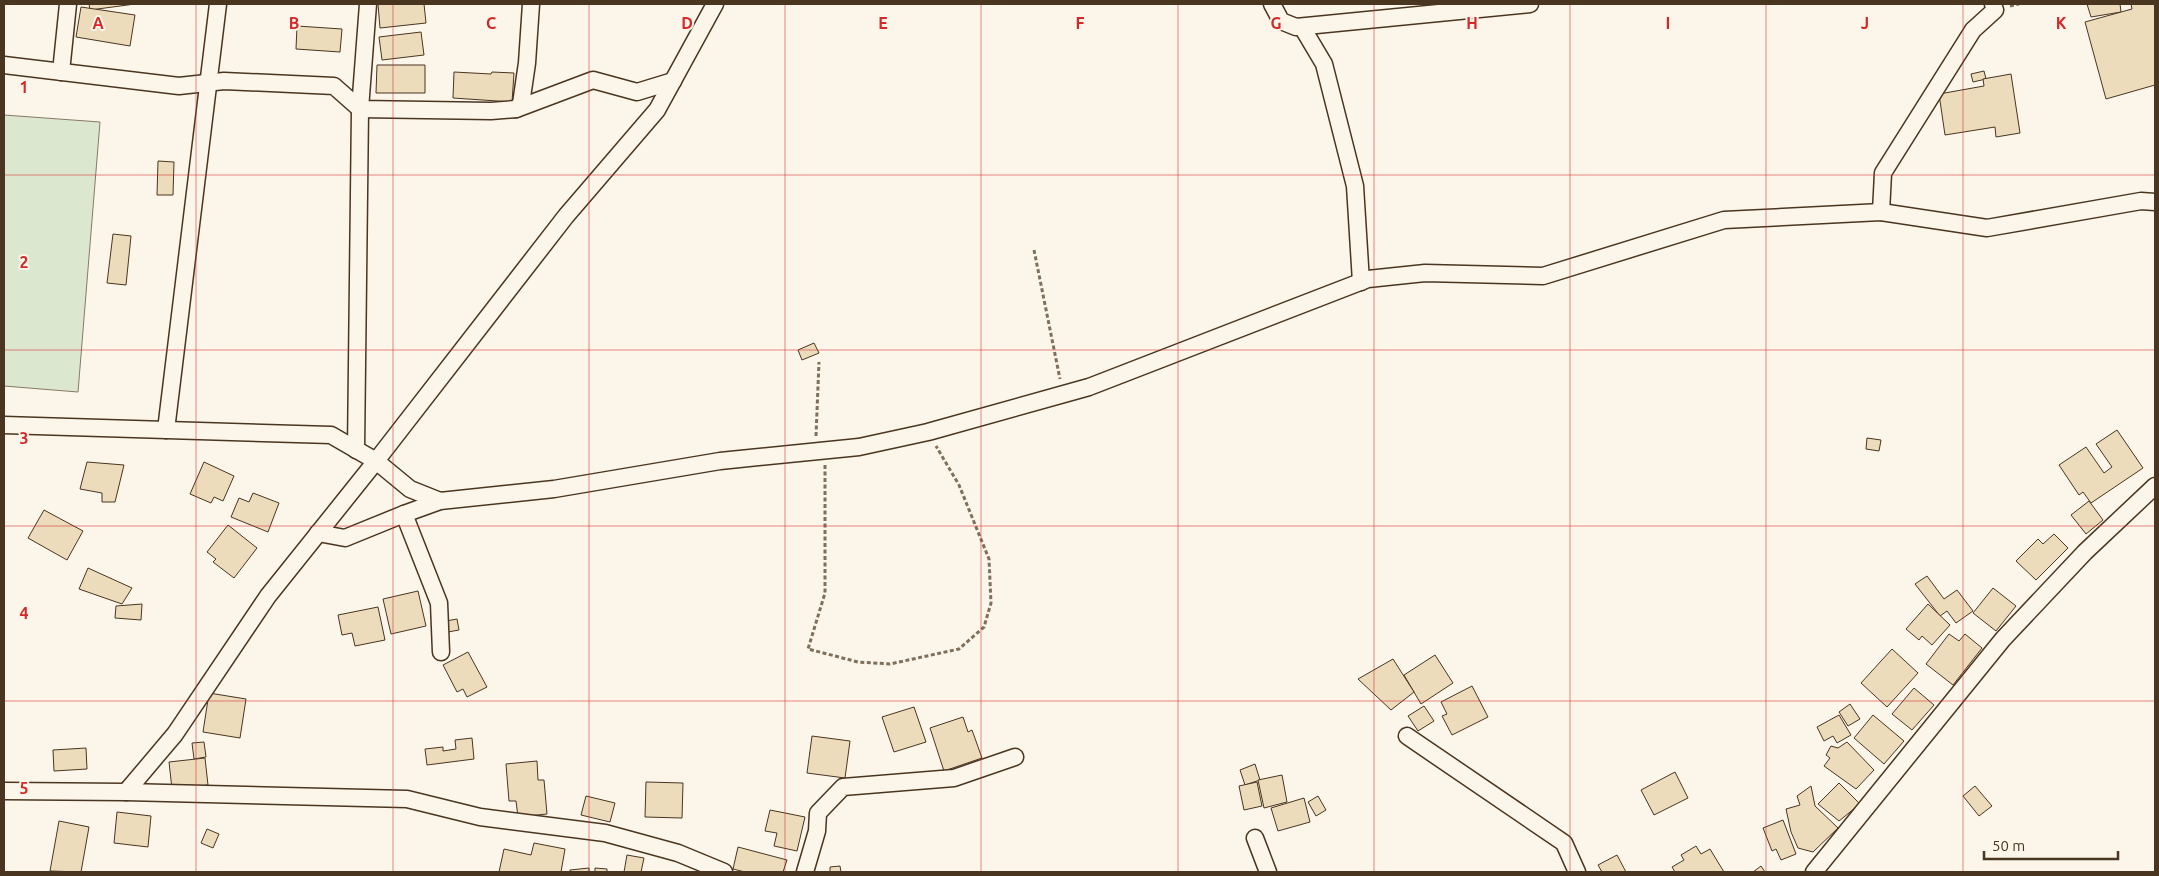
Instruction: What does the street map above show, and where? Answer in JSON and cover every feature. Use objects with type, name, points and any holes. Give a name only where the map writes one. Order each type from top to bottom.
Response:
[{"type":"street","points":[[61,72],[68,4]]},
{"type":"street","points":[[166,430],[218,4]]},
{"type":"street","points":[[356,450],[360,109],[368,4]]},
{"type":"street","points":[[516,109],[521,104],[523,96],[531,4]]},
{"type":"street","points":[[126,792],[175,734],[268,596],[376,461],[566,216],[657,110],[715,4]]},
{"type":"street","points":[[1272,4],[1281,21],[1296,27],[1530,4]]},
{"type":"street","points":[[1881,212],[1883,173],[1973,30],[1995,10],[1993,4]]},
{"type":"street","points":[[1302,27],[1324,64],[1355,186],[1361,282]]},
{"type":"street","points":[[4,65],[179,86],[224,81],[334,86],[360,109],[491,111],[516,109],[593,80],[638,92],[673,81]]},
{"type":"street","points":[[318,533],[345,538],[440,501],[554,489],[720,461],[859,447],[928,432],[1089,387],[1368,279],[1425,273],[1543,276],[1724,220],[1881,212],[1987,228],[2141,201],[2155,202]]},
{"type":"street","points":[[4,425],[331,435],[376,461],[410,490],[440,501]]},
{"type":"street","points":[[1814,872],[2003,639],[2085,552],[2155,486]]},
{"type":"street","points":[[404,514],[439,603],[441,652]]},
{"type":"street","points":[[1407,736],[1564,843],[1576,872]]},
{"type":"street","points":[[805,872],[817,831],[818,813],[843,787],[954,778],[1015,757]]},
{"type":"street","points":[[4,791],[407,799],[480,817],[605,833],[678,853],[724,872]]},
{"type":"street","points":[[1255,838],[1268,872]]},
{"type":"path","points":[[1034,250],[1063,394]]},
{"type":"path","points":[[819,362],[820,451],[827,487],[825,593],[808,648],[858,662],[890,664],[959,649],[984,627],[991,603],[989,559],[959,485],[928,432]]},
{"type":"green space","points":[[4,115],[100,122],[78,392],[4,386]]},
{"type":"building","points":[[89,4],[135,4],[90,10]]},
{"type":"building","points":[[378,4],[424,4],[426,23],[380,28]]},
{"type":"building","points":[[2087,4],[2120,4],[2121,12],[2091,17]]},
{"type":"building","points":[[2131,4],[2155,4],[2155,85],[2106,99],[2085,22],[2132,9]]},
{"type":"building","points":[[81,7],[135,15],[130,46],[76,37]]},
{"type":"building","points":[[297,26],[342,29],[340,52],[296,49]]},
{"type":"building","points":[[421,32],[424,55],[382,60],[379,37]]},
{"type":"building","points":[[377,65],[425,65],[425,93],[376,93]]},
{"type":"building","points":[[1984,71],[1986,79],[1973,82],[1971,74]]},
{"type":"building","points":[[454,72],[514,73],[512,102],[453,98]]},
{"type":"building","points":[[2011,74],[2020,133],[1996,137],[1995,127],[1945,135],[1939,94],[1984,86],[1983,79]]},
{"type":"building","points":[[158,161],[174,162],[173,195],[157,195]]},
{"type":"building","points":[[113,234],[131,236],[126,285],[107,283]]},
{"type":"building","points":[[814,343],[819,353],[802,360],[798,350]]},
{"type":"building","points":[[2117,430],[2143,468],[2091,503],[2083,492],[2079,495],[2059,465],[2086,447],[2104,473],[2112,467],[2096,444]]},
{"type":"building","points":[[1867,438],[1881,440],[1879,451],[1866,449]]},
{"type":"building","points":[[87,462],[124,465],[115,502],[102,502],[102,493],[80,489]]},
{"type":"building","points":[[204,462],[234,476],[223,501],[214,497],[211,503],[190,494]]},
{"type":"building","points":[[253,493],[279,503],[268,532],[231,517],[239,498],[249,502]]},
{"type":"building","points":[[2089,501],[2103,520],[2086,534],[2071,515]]},
{"type":"building","points":[[44,510],[83,531],[67,560],[28,538]]},
{"type":"building","points":[[228,525],[257,548],[234,578],[213,562],[216,559],[207,552]]},
{"type":"building","points":[[2054,534],[2068,548],[2036,580],[2016,561],[2038,539],[2043,544]]},
{"type":"building","points":[[88,568],[132,588],[122,604],[79,589]]},
{"type":"building","points":[[1927,576],[1944,599],[1957,590],[1973,611],[1956,623],[1947,611],[1940,616],[1915,584]]},
{"type":"building","points":[[1993,588],[2016,606],[1996,631],[1973,613]]},
{"type":"building","points":[[418,591],[426,626],[391,634],[383,599]]},
{"type":"building","points":[[142,604],[141,620],[115,618],[116,606]]},
{"type":"building","points":[[1928,604],[1950,625],[1932,645],[1922,636],[1919,640],[1906,629]]},
{"type":"building","points":[[378,607],[385,640],[355,646],[352,633],[342,635],[338,615]]},
{"type":"building","points":[[457,619],[459,630],[448,632],[446,621]]},
{"type":"building","points":[[1949,634],[1959,641],[1965,634],[1982,648],[1953,685],[1926,664]]},
{"type":"building","points":[[1892,649],[1918,673],[1887,707],[1861,683]]},
{"type":"building","points":[[468,652],[487,687],[467,697],[463,689],[457,692],[443,665]]},
{"type":"building","points":[[1435,655],[1453,683],[1421,704],[1404,675]]},
{"type":"building","points":[[1393,659],[1414,692],[1391,710],[1358,679]]},
{"type":"building","points":[[1472,686],[1488,717],[1452,735],[1442,716],[1447,714],[1441,702]]},
{"type":"building","points":[[1914,688],[1934,705],[1912,730],[1892,714]]},
{"type":"building","points":[[209,693],[246,699],[240,738],[203,732]]},
{"type":"building","points":[[1850,704],[1860,719],[1848,726],[1839,712]]},
{"type":"building","points":[[1424,706],[1434,721],[1418,731],[1408,716]]},
{"type":"building","points":[[914,707],[926,742],[894,752],[882,717]]},
{"type":"building","points":[[1839,715],[1851,735],[1837,743],[1833,736],[1824,741],[1817,727]]},
{"type":"building","points":[[1873,715],[1904,741],[1884,764],[1854,738]]},
{"type":"building","points":[[963,717],[968,732],[972,730],[982,758],[944,771],[930,728]]},
{"type":"building","points":[[812,736],[850,741],[845,778],[807,773]]},
{"type":"building","points":[[472,738],[474,759],[427,765],[425,749],[443,747],[443,751],[456,749],[455,740]]},
{"type":"building","points":[[204,742],[206,757],[194,759],[192,743]]},
{"type":"building","points":[[1847,742],[1874,770],[1856,789],[1824,766],[1830,758],[1826,755],[1831,746],[1838,748]]},
{"type":"building","points":[[86,748],[87,769],[54,771],[53,750]]},
{"type":"building","points":[[205,758],[208,785],[172,789],[169,762]]},
{"type":"building","points":[[537,761],[538,780],[544,780],[547,814],[518,817],[516,801],[509,801],[506,764]]},
{"type":"building","points":[[1255,764],[1260,780],[1245,785],[1240,770]]},
{"type":"building","points":[[1675,772],[1688,798],[1654,815],[1641,790]]},
{"type":"building","points":[[1282,775],[1287,802],[1264,808],[1258,780]]},
{"type":"building","points":[[646,782],[683,783],[682,818],[645,817]]},
{"type":"building","points":[[1257,782],[1262,806],[1244,810],[1239,786]]},
{"type":"building","points":[[1839,783],[1860,804],[1839,821],[1818,804]]},
{"type":"building","points":[[1811,786],[1815,806],[1838,828],[1813,852],[1798,848],[1791,832],[1786,809],[1800,805],[1797,796]]},
{"type":"building","points":[[1975,786],[1992,806],[1979,816],[1963,796]]},
{"type":"building","points":[[586,796],[615,803],[610,822],[581,815]]},
{"type":"building","points":[[1318,796],[1326,810],[1316,816],[1308,802]]},
{"type":"building","points":[[1304,798],[1310,822],[1278,831],[1271,808]]},
{"type":"building","points":[[770,810],[805,817],[797,851],[774,846],[777,833],[765,831]]},
{"type":"building","points":[[117,812],[151,816],[148,847],[114,843]]},
{"type":"building","points":[[1783,820],[1796,854],[1781,860],[1776,849],[1772,851],[1763,828]]},
{"type":"building","points":[[59,821],[89,827],[81,872],[50,871]]},
{"type":"building","points":[[207,829],[219,834],[213,848],[201,843]]},
{"type":"building","points":[[534,843],[565,849],[561,872],[499,872],[504,849],[531,855]]},
{"type":"building","points":[[1696,846],[1701,854],[1710,849],[1724,872],[1675,872],[1672,867],[1684,860],[1681,855]]},
{"type":"building","points":[[738,847],[787,860],[783,872],[745,872],[733,869]]},
{"type":"building","points":[[627,855],[644,858],[641,872],[624,872]]},
{"type":"building","points":[[1617,855],[1626,872],[1602,872],[1598,865]]},
{"type":"building","points":[[840,866],[841,872],[830,872],[830,867]]},
{"type":"building","points":[[1761,866],[1765,872],[1753,872]]},
{"type":"building","points":[[589,868],[589,872],[570,872],[570,870]]},
{"type":"building","points":[[595,868],[607,869],[607,872],[595,872]]}]
